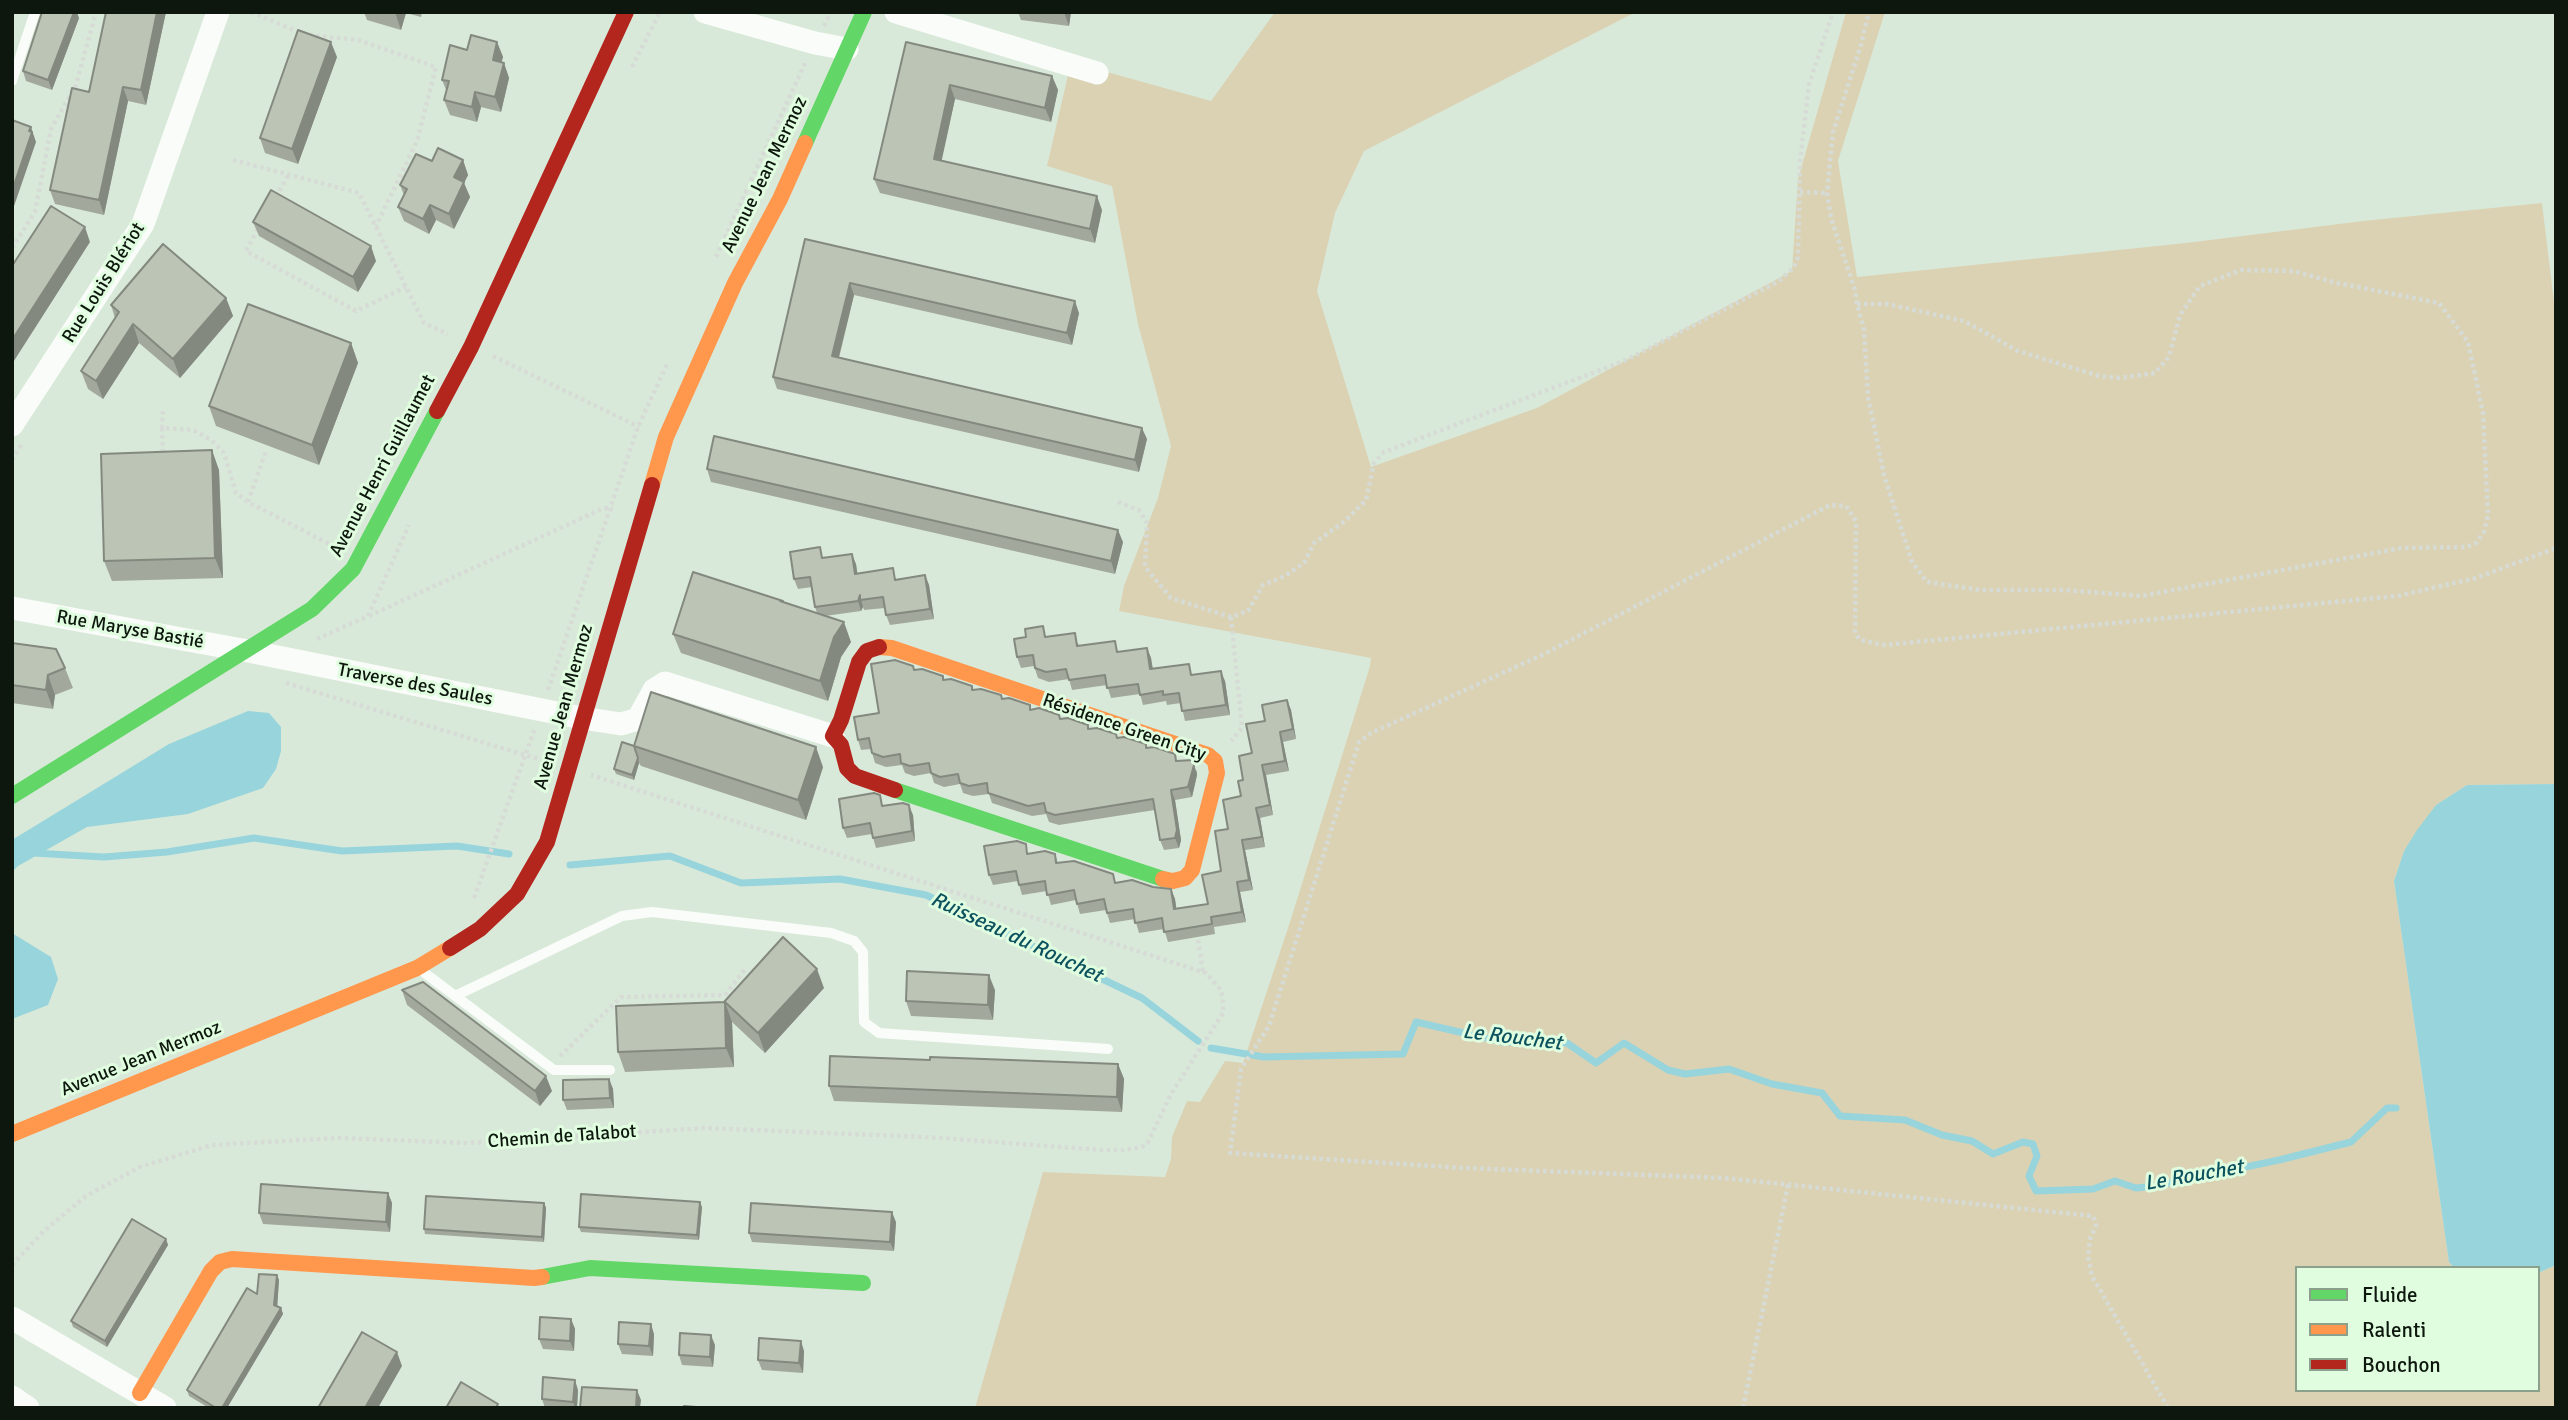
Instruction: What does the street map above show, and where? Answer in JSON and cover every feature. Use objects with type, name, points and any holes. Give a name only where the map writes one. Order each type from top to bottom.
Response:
[{"type":"street","name":"Rue Louis Blériot","points":[[12,425],[19,402],[143,224],[218,12]]},
{"type":"street","name":"Avenue Henri Guillaumet","points":[[12,796],[312,609],[353,569],[471,347],[626,12]]},
{"type":"street","points":[[705,12],[815,43],[847,49]]},
{"type":"street","name":"Avenue Jean Mermoz","points":[[12,1134],[417,968],[480,929],[517,894],[547,842],[666,438],[735,283],[780,199],[864,12]]},
{"type":"street","points":[[897,12],[1097,73]]},
{"type":"street","name":"Rue Maryse Bastié","points":[[12,608],[248,651]]},
{"type":"street","name":"Résidence Green City","points":[[892,648],[1208,755],[1215,761],[1217,773],[1192,870],[1185,878],[1173,881],[1160,879],[855,776],[847,768],[841,745],[833,736],[841,720],[859,662],[867,650],[892,648]]},
{"type":"street","name":"Traverse des Saules","points":[[248,651],[582,719]]},
{"type":"street","points":[[582,719],[621,724],[638,719],[653,690],[665,683],[833,736]]},
{"type":"street","points":[[140,1393],[211,1271],[220,1262],[232,1259],[534,1278],[590,1268],[863,1283]]},
{"type":"street","points":[[12,1318],[165,1408]]},
{"type":"street","points":[[12,1397],[28,1408]]},
{"type":"lane","points":[[12,81],[35,12]]},
{"type":"lane","points":[[455,996],[622,916],[652,912],[831,933],[854,941],[863,952],[864,1022],[879,1032],[1108,1049]]},
{"type":"lane","points":[[417,968],[554,1070],[610,1070]]},
{"type":"path","points":[[12,248],[35,212],[51,129],[76,85],[96,12]]},
{"type":"path","points":[[251,12],[304,34],[358,40],[436,67],[417,141],[376,227]]},
{"type":"path","points":[[1118,502],[1139,510],[1147,523],[1145,567],[1171,598],[1231,617],[1248,611],[1263,585],[1285,576],[1304,563],[1314,543],[1345,521],[1366,500],[1374,463],[1384,452],[1624,362],[1779,282],[1794,267],[1798,257],[1800,162],[1809,84],[1833,12]]},
{"type":"path","points":[[1857,304],[1887,304],[1964,321],[2018,351],[2099,376],[2119,378],[2155,373],[2169,357],[2180,315],[2200,286],[2241,270],[2293,271],[2337,283],[2439,303],[2468,342],[2483,414],[2488,502],[2484,532],[2476,542],[2466,547],[2402,548],[2141,596],[2064,590],[1980,590],[1927,582],[1912,562],[1884,475],[1868,397],[1864,330],[1831,218],[1827,192],[1833,132],[1869,12]]},
{"type":"path","points":[[233,160],[359,193],[424,323],[456,338]]},
{"type":"path","points":[[271,207],[289,174]]},
{"type":"path","points":[[1800,192],[1827,192]]},
{"type":"path","points":[[265,218],[246,251],[356,311],[406,287]]},
{"type":"path","points":[[471,347],[666,438]]},
{"type":"path","points":[[163,411],[163,466]]},
{"type":"path","points":[[162,428],[193,430],[211,440],[224,453],[236,493],[248,502],[346,552]]},
{"type":"path","points":[[248,502],[266,451]]},
{"type":"path","points":[[2168,1408],[2092,1276],[2088,1257],[2090,1239],[2096,1226],[2094,1216],[1724,1178],[1479,1168],[1230,1153],[1241,1069],[1269,1026],[1359,742],[1371,733],[1542,654],[1830,505],[1846,506],[1856,521],[1855,633],[1860,640],[1884,645],[2397,596],[2476,578],[2556,548]]},
{"type":"path","points":[[368,616],[604,508],[643,514]]},
{"type":"path","points":[[1215,761],[1242,728],[1231,617]]},
{"type":"path","points":[[277,681],[570,768],[1203,972],[1196,931]]},
{"type":"path","points":[[466,907],[474,898],[541,710]]},
{"type":"path","points":[[549,1066],[621,998],[725,995],[747,968]]},
{"type":"path","name":"Chemin de Talabot","points":[[12,1265],[44,1231],[86,1196],[140,1167],[212,1145],[337,1138],[466,1143],[705,1128],[925,1136],[1103,1150],[1142,1147],[1148,1142],[1155,1124],[1223,1013],[1223,997],[1219,988],[1203,972]]},
{"type":"path","points":[[1743,1408],[1788,1185]]},
{"type":"shaded area","points":[[1275,12],[1636,12],[1364,151],[1335,213],[1317,291],[1371,467],[1537,408],[1792,271],[1798,179],[1846,12],[1885,12],[1838,161],[1857,277],[2542,203],[2556,319],[2556,784],[2467,785],[2436,805],[2404,851],[2394,881],[2449,1262],[2452,1266],[2295,1266],[2295,1392],[2540,1392],[2540,1272],[2556,1265],[2556,1408],[975,1408],[1043,1172],[1165,1177],[1171,1159],[1172,1137],[1187,1101],[1200,1102],[1225,1061],[1243,1063],[1370,666],[1371,658],[1119,611],[1124,586],[1158,498],[1171,446],[1138,324],[1112,186],[1047,166],[1071,62],[1211,101]]},
{"type":"water","points":[[248,711],[269,713],[281,727],[281,751],[276,769],[263,788],[188,814],[87,827],[12,872],[12,840],[169,744]]},
{"type":"water","points":[[2556,784],[2556,1265],[2540,1272],[2540,1266],[2452,1266],[2449,1262],[2394,881],[2404,851],[2436,805],[2467,785]]},
{"type":"water","points":[[12,933],[51,957],[58,979],[48,1005],[12,1019]]},
{"type":"building","points":[[42,12],[74,12],[48,80],[23,71]]},
{"type":"building","points":[[106,12],[157,12],[141,90],[123,87],[99,200],[50,190],[72,88],[89,92]]},
{"type":"building","points":[[298,30],[331,42],[292,149],[260,138]]},
{"type":"building","points":[[471,35],[497,42],[493,60],[504,63],[495,97],[475,92],[472,107],[444,100],[449,81],[442,80],[450,45],[467,50]]},
{"type":"building","points":[[906,42],[1052,76],[1045,108],[950,85],[934,159],[1097,196],[1090,229],[874,179]]},
{"type":"building","points":[[12,120],[31,127],[29,131],[32,132],[12,191]]},
{"type":"building","points":[[438,148],[463,160],[454,177],[464,182],[449,214],[430,205],[423,219],[398,207],[407,189],[400,185],[416,154],[432,161]]},
{"type":"building","points":[[271,190],[371,246],[353,277],[253,222]]},
{"type":"building","points":[[51,206],[85,227],[12,340],[12,266]]},
{"type":"building","points":[[805,239],[1075,301],[1067,333],[850,283],[832,356],[1142,428],[1135,460],[773,377]]},
{"type":"building","points":[[163,244],[226,298],[173,359],[133,324],[96,381],[81,371],[119,312],[111,305]]},
{"type":"building","points":[[248,304],[351,343],[312,445],[209,406]]},
{"type":"building","points":[[714,436],[1118,530],[1111,561],[707,469]]},
{"type":"building","points":[[212,450],[215,558],[104,561],[101,454]]},
{"type":"building","points":[[820,547],[822,558],[852,554],[855,574],[893,568],[895,580],[925,575],[930,609],[886,615],[883,597],[860,600],[860,595],[858,601],[815,607],[810,577],[794,579],[790,552]]},
{"type":"building","points":[[693,572],[844,622],[834,637],[820,681],[673,634]]},
{"type":"building","points":[[1043,626],[1045,637],[1075,633],[1077,646],[1115,641],[1117,652],[1147,648],[1150,669],[1189,664],[1191,675],[1221,671],[1226,705],[1182,711],[1179,693],[1163,695],[1163,691],[1140,695],[1138,684],[1107,688],[1105,675],[1069,680],[1066,669],[1046,672],[1035,668],[1033,655],[1017,657],[1014,639],[1026,637],[1025,629]]},
{"type":"building","points":[[12,643],[56,649],[65,668],[48,675],[46,690],[12,685]]},
{"type":"building","points":[[895,660],[913,666],[914,670],[922,669],[943,676],[943,680],[951,679],[972,686],[972,690],[981,689],[1001,695],[1002,699],[1009,698],[1030,705],[1030,710],[1039,708],[1059,715],[1060,719],[1068,718],[1088,725],[1088,729],[1097,728],[1116,734],[1117,738],[1124,737],[1146,744],[1146,748],[1154,747],[1175,754],[1176,761],[1193,760],[1188,787],[1171,790],[1177,830],[1175,838],[1160,840],[1153,799],[1055,815],[1046,812],[1044,803],[1028,806],[988,793],[987,783],[969,786],[960,783],[958,774],[940,777],[931,773],[929,763],[910,766],[901,763],[900,754],[883,757],[872,753],[869,738],[858,740],[854,717],[879,713],[871,664]]},
{"type":"building","points":[[651,692],[816,747],[798,800],[634,746]]},
{"type":"building","points":[[1287,700],[1293,729],[1280,732],[1285,761],[1262,765],[1270,805],[1256,808],[1262,837],[1242,840],[1249,880],[1237,882],[1242,912],[1211,917],[1212,924],[1164,932],[1162,918],[1135,923],[1133,909],[1107,913],[1104,899],[1077,904],[1074,890],[1047,895],[1045,881],[1019,885],[1016,871],[989,875],[984,846],[1017,841],[1026,844],[1027,854],[1045,851],[1055,854],[1056,863],[1074,861],[1113,874],[1115,883],[1132,880],[1171,889],[1174,909],[1208,904],[1202,875],[1221,871],[1215,831],[1228,829],[1223,800],[1241,796],[1238,781],[1243,780],[1239,756],[1252,753],[1246,724],[1265,721],[1262,705]]},
{"type":"building","points":[[622,742],[634,746],[638,758],[632,775],[614,769]]},
{"type":"building","points":[[874,793],[880,795],[882,806],[903,803],[909,805],[912,831],[873,838],[870,823],[843,828],[839,799]]},
{"type":"building","points":[[783,937],[817,969],[758,1033],[725,1002],[726,1048],[618,1052],[616,1006],[724,1002]]},
{"type":"building","points":[[907,971],[989,975],[988,1005],[906,1001]]},
{"type":"building","points":[[423,982],[546,1076],[535,1091],[402,990]]},
{"type":"building","points":[[830,1056],[1118,1064],[1117,1097],[829,1086]]},
{"type":"building","points":[[609,1079],[610,1098],[563,1100],[563,1080]]},
{"type":"building","points":[[261,1184],[388,1193],[386,1222],[259,1213]]},
{"type":"building","points":[[581,1194],[700,1202],[697,1235],[579,1227]]},
{"type":"building","points":[[426,1196],[544,1203],[542,1237],[424,1229]]},
{"type":"building","points":[[751,1203],[892,1212],[890,1242],[749,1233]]},
{"type":"building","points":[[132,1219],[166,1239],[105,1341],[71,1321]]},
{"type":"building","points":[[259,1274],[277,1275],[274,1305],[281,1308],[222,1408],[216,1408],[187,1390],[247,1288],[257,1294]]},
{"type":"building","points":[[540,1317],[571,1319],[570,1341],[539,1339]]},
{"type":"building","points":[[619,1322],[651,1324],[649,1346],[618,1344]]},
{"type":"building","points":[[362,1332],[397,1352],[365,1408],[318,1408]]},
{"type":"building","points":[[680,1333],[711,1335],[710,1357],[679,1355]]},
{"type":"building","points":[[759,1338],[801,1341],[799,1363],[758,1360]]},
{"type":"building","points":[[543,1377],[575,1380],[573,1402],[542,1399]]},
{"type":"building","points":[[461,1382],[498,1404],[496,1408],[446,1408]]},
{"type":"building","points":[[582,1387],[637,1390],[636,1408],[580,1408]]},
{"type":"waterway","name":"Ruisseau du Rouchet","points":[[33,853],[104,857],[167,852],[254,838],[342,851],[457,846],[509,854]]},
{"type":"waterway","name":"Ruisseau du Rouchet","points":[[570,865],[670,856],[741,883],[840,879],[926,895],[1142,998],[1198,1041]]},
{"type":"waterway","name":"Le Rouchet","points":[[1211,1048],[1264,1057],[1403,1054],[1416,1022],[1503,1042],[1567,1043],[1596,1063],[1624,1043],[1668,1070],[1685,1074],[1729,1069],[1772,1084],[1822,1093],[1840,1116],[1905,1120],[1942,1135],[1972,1141],[1993,1154],[2023,1142],[2033,1144],[2037,1156],[2029,1176],[2036,1191],[2093,1189],[2115,1181],[2136,1188],[2155,1186],[2279,1160],[2351,1142],[2387,1108],[2396,1108]]},
{"type":"traffic: fast","points":[[805,143],[864,12]]},
{"type":"traffic: fast","points":[[12,796],[312,609],[353,569],[437,411]]},
{"type":"traffic: fast","points":[[895,790],[1163,879]]},
{"type":"traffic: fast","points":[[542,1277],[590,1268],[863,1283]]},
{"type":"traffic: slow","points":[[652,485],[666,437],[735,283],[780,199],[805,143]]},
{"type":"traffic: slow","points":[[879,647],[892,648],[1208,755],[1215,761],[1217,773],[1192,870],[1185,878],[1173,881],[1163,879]]},
{"type":"traffic: slow","points":[[12,1134],[417,968],[450,948]]},
{"type":"traffic: slow","points":[[140,1393],[211,1271],[220,1262],[232,1259],[542,1277]]},
{"type":"traffic: jam","points":[[437,411],[471,347],[626,12]]},
{"type":"traffic: jam","points":[[450,948],[480,929],[517,894],[547,842],[652,485]]},
{"type":"traffic: jam","points":[[879,647],[867,651],[859,662],[841,720],[833,736],[841,745],[847,768],[855,776],[895,790]]}]
